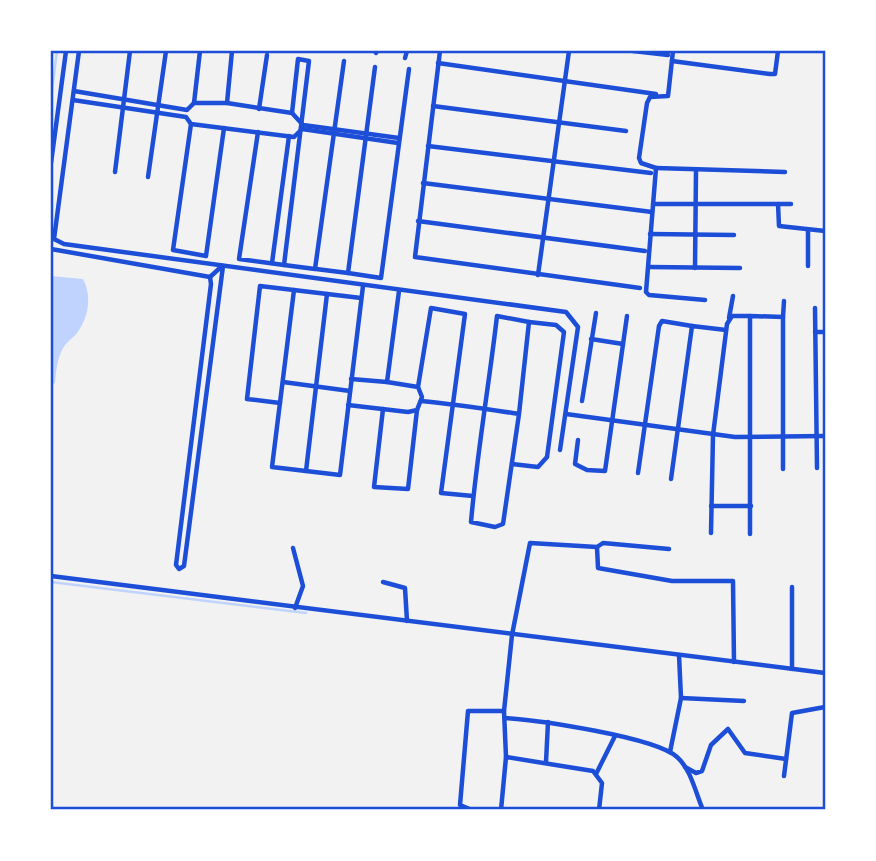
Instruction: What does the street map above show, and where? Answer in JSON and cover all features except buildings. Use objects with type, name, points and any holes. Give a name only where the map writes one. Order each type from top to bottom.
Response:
[{"type":"street","points":[[51,163],[66,51]]},
{"type":"street","points":[[79,51],[52,240],[64,244],[363,286],[566,312],[578,327],[560,450]]},
{"type":"street","points":[[115,172],[121,106],[130,51]]},
{"type":"street","points":[[148,177],[166,51]]},
{"type":"street","points":[[200,51],[194,103],[187,110],[186,117],[191,124],[173,250],[206,256],[223,128]]},
{"type":"street","points":[[227,103],[232,51]]},
{"type":"street","points":[[405,58],[407,51]]},
{"type":"street","points":[[440,51],[418,221],[416,258],[640,288]]},
{"type":"street","points":[[538,275],[569,51]]},
{"type":"street","points":[[438,63],[668,96],[671,53],[633,51]]},
{"type":"street","points":[[672,61],[775,74],[778,51]]},
{"type":"street","points":[[259,109],[267,55]]},
{"type":"street","points":[[284,265],[302,127],[309,61],[298,59],[292,113],[302,127]]},
{"type":"street","points":[[316,269],[344,61]]},
{"type":"street","points":[[348,273],[375,66]]},
{"type":"street","points":[[258,132],[240,259],[381,278],[409,69]]},
{"type":"street","points":[[74,91],[187,110]]},
{"type":"street","points":[[661,95],[650,97],[647,103],[639,158],[641,163],[656,168],[696,171],[785,173]]},
{"type":"street","points":[[73,100],[186,117]]},
{"type":"street","points":[[194,103],[227,103],[292,113]]},
{"type":"street","points":[[433,106],[626,131]]},
{"type":"street","points":[[191,124],[289,136],[302,127],[399,141]]},
{"type":"street","points":[[272,263],[289,136]]},
{"type":"street","points":[[428,146],[651,173]]},
{"type":"street","points":[[656,168],[646,292],[649,295],[705,300]]},
{"type":"street","points":[[695,268],[696,171]]},
{"type":"street","points":[[423,183],[652,212]]},
{"type":"street","points":[[653,204],[791,204]]},
{"type":"street","points":[[779,204],[779,226],[825,231]]},
{"type":"street","points":[[418,221],[543,235],[645,251]]},
{"type":"street","points":[[808,230],[808,266]]},
{"type":"street","points":[[650,234],[734,235]]},
{"type":"street","points":[[51,249],[209,276],[223,266]]},
{"type":"street","points":[[209,276],[211,284],[176,565],[179,569],[184,566],[223,266]]},
{"type":"street","points":[[649,267],[740,268]]},
{"type":"street","points":[[280,403],[247,399],[260,286],[361,298]]},
{"type":"street","points":[[294,290],[272,467],[340,475],[363,286]]},
{"type":"street","points":[[387,382],[399,291]]},
{"type":"street","points":[[306,471],[327,294]]},
{"type":"street","points":[[711,533],[713,435],[733,296]]},
{"type":"street","points":[[783,469],[784,301]]},
{"type":"street","points":[[383,409],[374,487],[408,489],[417,410],[421,401],[418,387],[431,308],[465,314],[441,493],[473,496]]},
{"type":"street","points":[[815,308],[817,468]]},
{"type":"street","points":[[582,401],[596,313]]},
{"type":"street","points":[[512,464],[538,467],[547,457],[564,332],[556,326],[497,316],[471,522],[479,526],[503,524],[529,322]]},
{"type":"street","points":[[578,440],[575,464],[587,470],[605,471],[627,316]]},
{"type":"street","points":[[750,316],[750,534]]},
{"type":"street","points":[[729,318],[783,317]]},
{"type":"street","points":[[638,473],[659,326],[662,321],[726,330]]},
{"type":"street","points":[[671,479],[692,326]]},
{"type":"street","points":[[815,332],[825,332]]},
{"type":"street","points":[[591,339],[623,344]]},
{"type":"street","points":[[351,379],[418,387]]},
{"type":"street","points":[[283,382],[350,391]]},
{"type":"street","points":[[421,401],[519,415]]},
{"type":"street","points":[[348,405],[417,410]]},
{"type":"street","points":[[566,414],[713,435],[825,436]]},
{"type":"street","points":[[712,506],[751,506]]},
{"type":"street","points":[[501,810],[506,757],[504,711],[512,635],[530,543],[597,547],[603,543],[669,549]]},
{"type":"street","points":[[597,547],[598,568],[661,580],[733,581],[734,662]]},
{"type":"street","points":[[293,548],[303,586],[295,608]]},
{"type":"street","points":[[51,576],[825,673]]},
{"type":"street","points":[[383,582],[405,588],[407,621]]},
{"type":"street","points":[[792,587],[792,669]]},
{"type":"street","points":[[670,752],[681,698],[679,655]]},
{"type":"street","points":[[681,698],[744,701]]},
{"type":"street","points":[[784,776],[793,712],[825,707]]},
{"type":"street","points":[[472,810],[460,805],[468,711],[504,711]]},
{"type":"street","points":[[505,718],[615,736],[670,752],[684,766],[703,810]]},
{"type":"street","points":[[546,762],[548,723]]},
{"type":"street","points":[[684,766],[700,772],[711,745],[728,729],[745,753],[786,759]]},
{"type":"street","points":[[599,810],[602,789],[596,774],[615,736]]},
{"type":"street","points":[[506,757],[546,762],[596,774]]},
{"type":"water","points":[[51,276],[83,279],[88,292],[88,306],[77,333],[62,350],[55,383],[51,385]]},
{"type":"waterway","points":[[51,98],[57,51]]},
{"type":"waterway","points":[[51,582],[306,613]]}]
